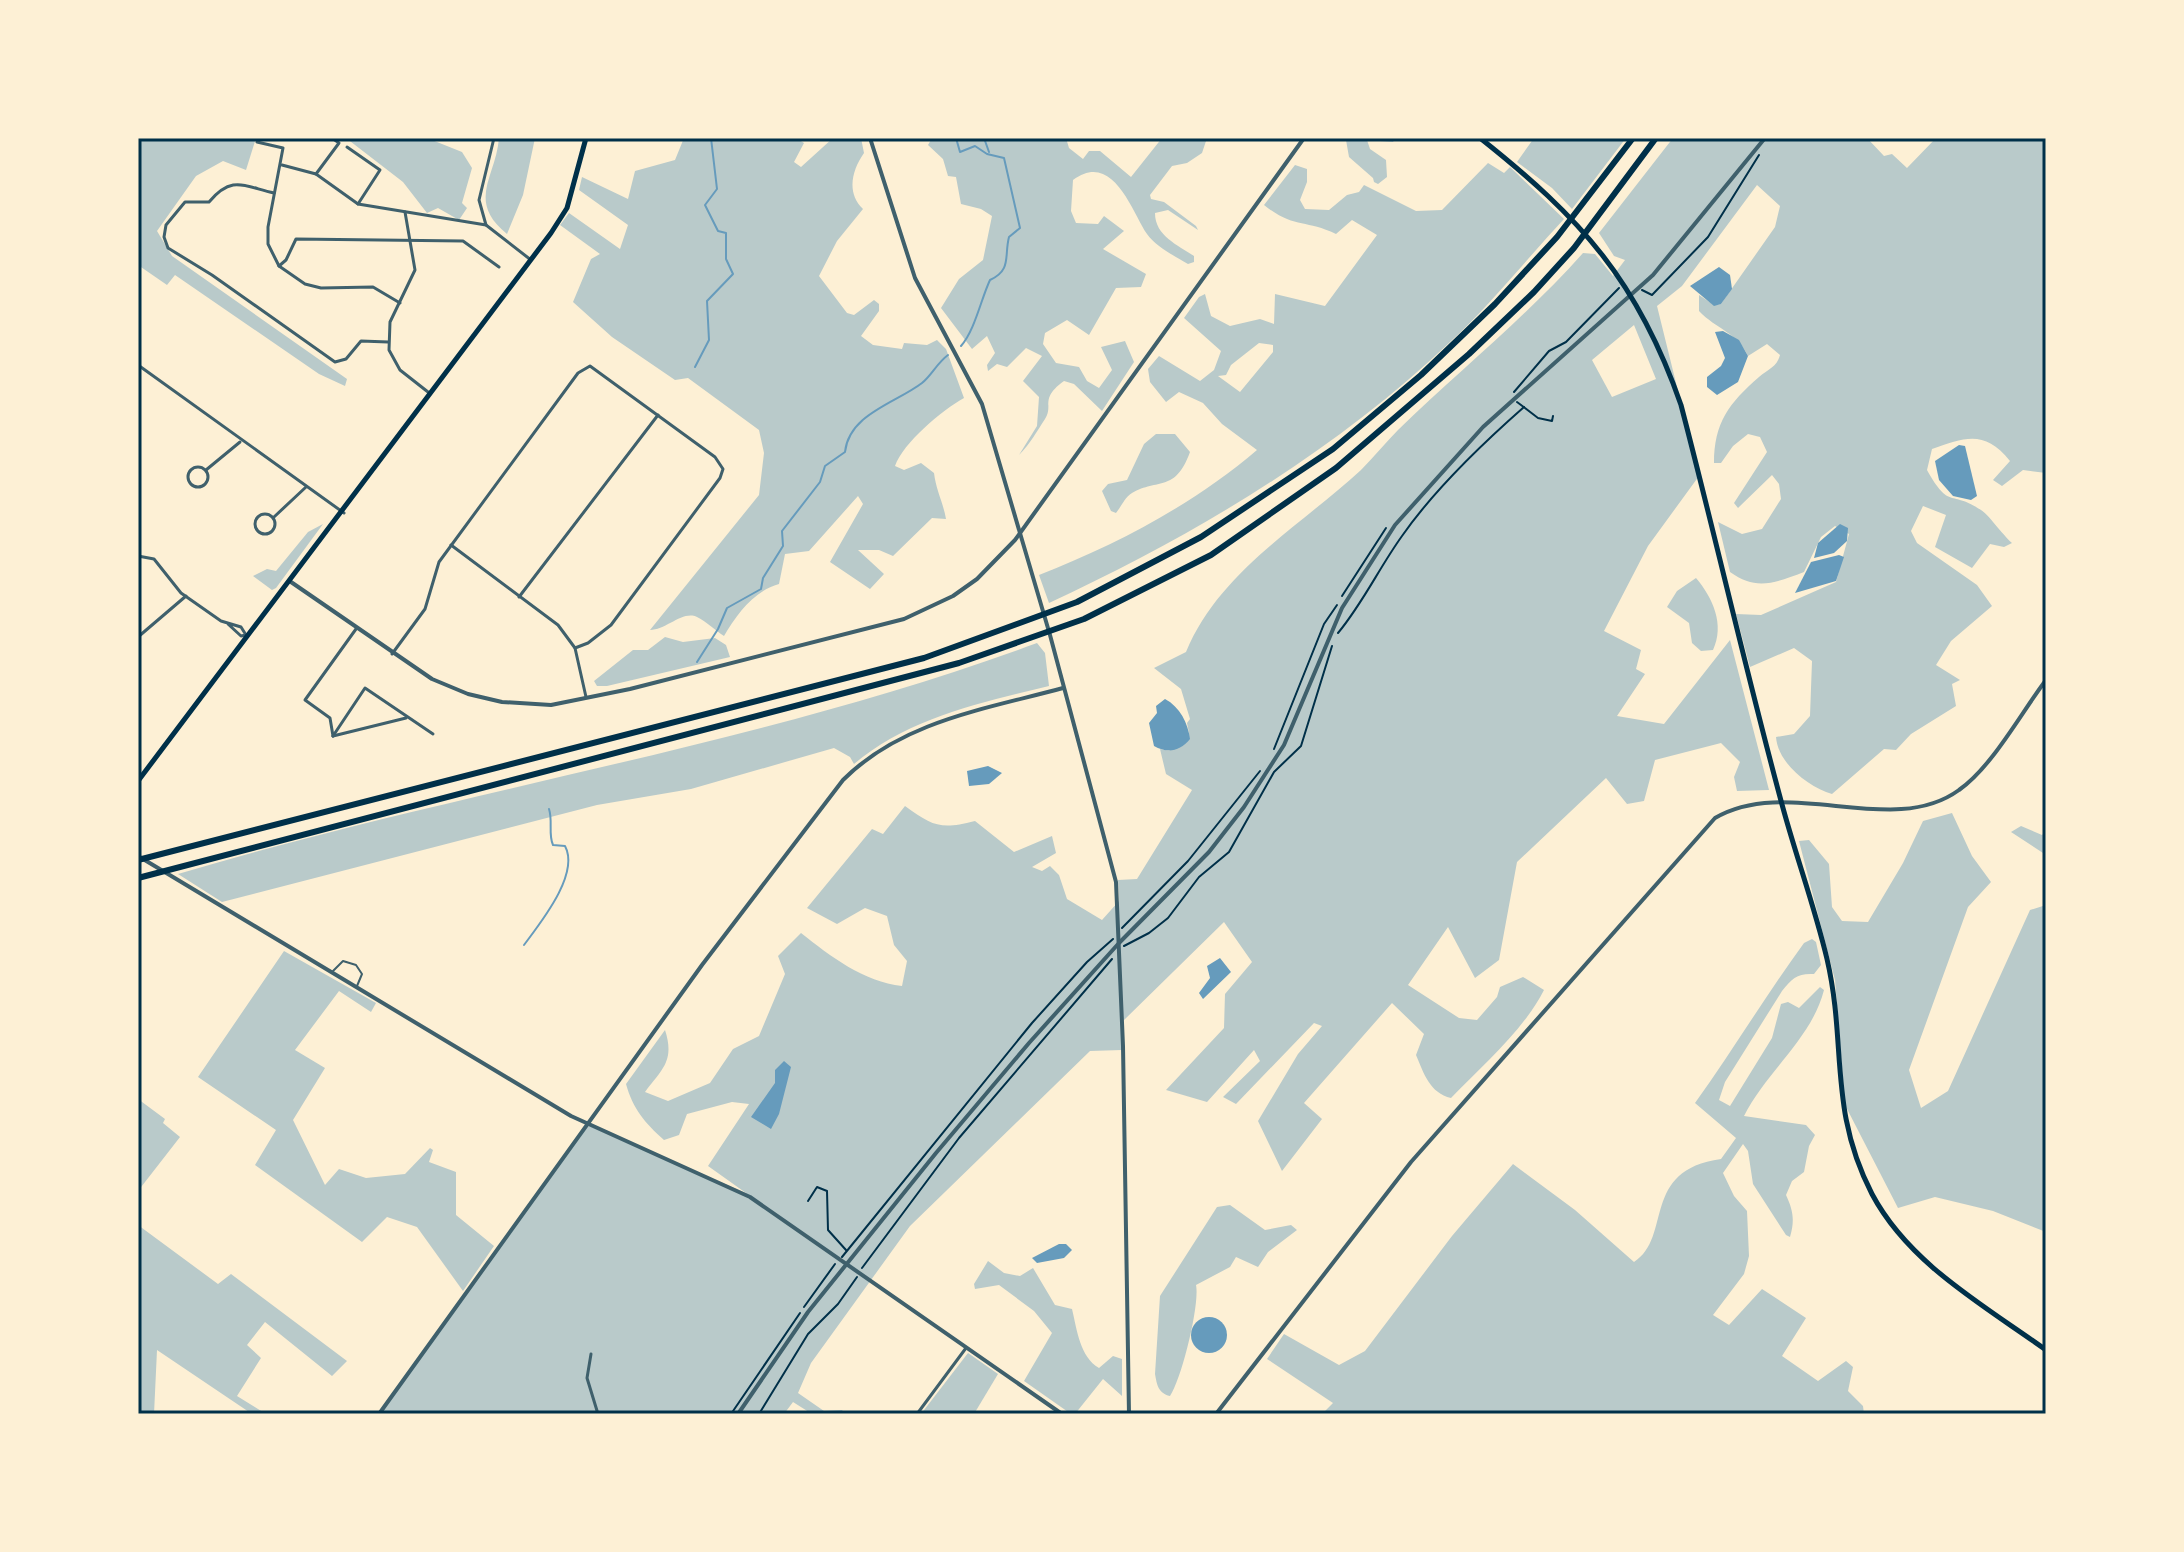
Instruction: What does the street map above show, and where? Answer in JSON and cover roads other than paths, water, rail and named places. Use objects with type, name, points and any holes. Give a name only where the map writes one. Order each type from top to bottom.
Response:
[{"type":"highway","points":[[138,858],[924,658],[1077,602],[1201,537],[1333,449],[1421,375],[1495,304],[1557,237],[1633,138]]},
{"type":"highway","points":[[141,877],[959,663],[1084,619],[1211,555],[1336,468],[1469,354],[1534,292],[1574,248],[1656,138]]},
{"type":"main road","points":[[138,781],[344,513],[531,260],[567,208],[586,138]]},
{"type":"main road","points":[[1480,138],[1550,194],[1606,257],[1632,295],[1663,352],[1681,405],[1781,802],[1828,962],[1844,1121],[1874,1197],[1907,1243],[1944,1276],[2046,1350]]},
{"type":"street","points":[[316,174],[339,143],[332,138]]},
{"type":"street","points":[[486,225],[479,200],[494,138]]},
{"type":"street","points":[[870,138],[915,278],[982,404],[1116,882],[1129,1414]]},
{"type":"street","points":[[291,582],[418,673],[468,694],[525,704],[587,699],[904,619],[977,579],[1020,532],[1304,138]]},
{"type":"street","points":[[738,1414],[763,1373],[846,1263],[1018,1055],[1119,943],[1209,852],[1269,771],[1295,721],[1342,608],[1395,525],[1483,427],[1632,295],[1673,253],[1765,138]]},
{"type":"street","points":[[257,142],[283,148],[268,244],[279,266],[305,284],[321,288],[373,287],[400,303]]},
{"type":"street","points":[[347,147],[380,170],[358,204]]},
{"type":"street","points":[[282,165],[316,174],[358,204],[486,225],[531,260]]},
{"type":"street","points":[[274,193],[232,184],[222,187],[209,202],[185,202],[166,225],[164,237],[168,248],[217,278],[335,362],[346,359],[361,341],[388,342]]},
{"type":"street","points":[[405,212],[415,270],[390,322],[388,342],[400,370],[430,393]]},
{"type":"street","points":[[279,266],[286,260],[296,239],[409,239],[463,241],[499,267]]},
{"type":"street","points":[[138,365],[344,513]]},
{"type":"street","points":[[392,654],[425,609],[439,562],[573,379],[582,369],[590,366],[715,457],[723,469],[720,478],[611,625],[600,635],[575,648]]},
{"type":"street","points":[[519,597],[658,415]]},
{"type":"street","points":[[206,470],[242,441]]},
{"type":"street","points":[[197,466],[206,470],[209,477],[204,486],[191,484],[188,478],[191,469],[197,466]]},
{"type":"street","points":[[273,518],[306,487]]},
{"type":"street","points":[[261,515],[273,518],[274,527],[270,532],[261,533],[256,529],[256,520],[261,515]]},
{"type":"street","points":[[451,545],[558,625],[575,648],[587,699]]},
{"type":"street","points":[[138,556],[157,561],[174,586],[241,636],[247,636]]},
{"type":"street","points":[[138,637],[186,596]]},
{"type":"street","points":[[333,736],[330,718],[305,700],[356,629]]},
{"type":"street","points":[[1216,1414],[1411,1162],[1699,833],[1730,809],[1755,802],[1904,808],[1945,799],[1975,775],[2046,680]]},
{"type":"street","points":[[333,736],[365,688],[433,734]]},
{"type":"street","points":[[379,1414],[792,845],[864,759],[910,732],[1063,688]]},
{"type":"street","points":[[333,736],[406,718]]},
{"type":"street","points":[[138,858],[588,1125],[750,1197],[1062,1414]]},
{"type":"street","points":[[917,1414],[966,1348]]},
{"type":"street","points":[[591,1354],[587,1378],[598,1414]]},
{"type":"lane","points":[[332,973],[343,961],[356,965],[362,974],[357,987]]},
{"type":"water","points":[[1719,267],[1730,275],[1732,289],[1721,304],[1714,306],[1690,286]]},
{"type":"water","points":[[1723,331],[1739,340],[1748,356],[1738,382],[1717,395],[1707,387],[1707,377],[1721,366],[1725,358],[1715,332]]},
{"type":"water","points":[[1959,445],[1965,446],[1977,496],[1971,500],[1953,496],[1939,480],[1935,461]]},
{"type":"water","points":[[1840,524],[1848,528],[1847,541],[1834,553],[1814,558],[1818,543]]},
{"type":"water","points":[[1839,555],[1844,557],[1836,581],[1795,593],[1811,562]]},
{"type":"water","points":[[1165,699],[1182,716],[1190,739],[1174,750],[1154,746],[1149,723],[1157,713],[1156,706]]},
{"type":"water","points":[[988,766],[1002,773],[989,784],[969,786],[967,771]]},
{"type":"water","points":[[1220,958],[1231,972],[1203,999],[1199,993],[1210,978],[1207,966]]},
{"type":"water","points":[[784,1061],[791,1067],[779,1114],[771,1129],[751,1117],[775,1083],[775,1070]]},
{"type":"water","points":[[1059,1244],[1066,1244],[1072,1250],[1064,1258],[1037,1263],[1032,1258]]},
{"type":"water","points":[[1209,1317],[1222,1322],[1227,1335],[1222,1348],[1209,1353],[1196,1348],[1191,1335],[1196,1322]]},
{"type":"waterway","points":[[695,367],[709,340],[707,301],[733,274],[726,259],[726,233],[718,231],[705,205],[717,189],[711,138]]},
{"type":"waterway","points":[[956,138],[960,152],[975,146],[987,154],[1004,158],[1020,228],[1009,237],[1002,272],[990,280],[974,323],[961,346]]},
{"type":"waterway","points":[[984,138],[989,152]]},
{"type":"waterway","points":[[697,662],[727,608],[761,589],[763,578],[783,546],[782,531],[820,482],[825,466],[845,452],[855,428],[875,411],[922,383],[948,355]]},
{"type":"waterway","points":[[524,945],[556,897],[567,870],[565,846],[553,845],[549,809]]}]
